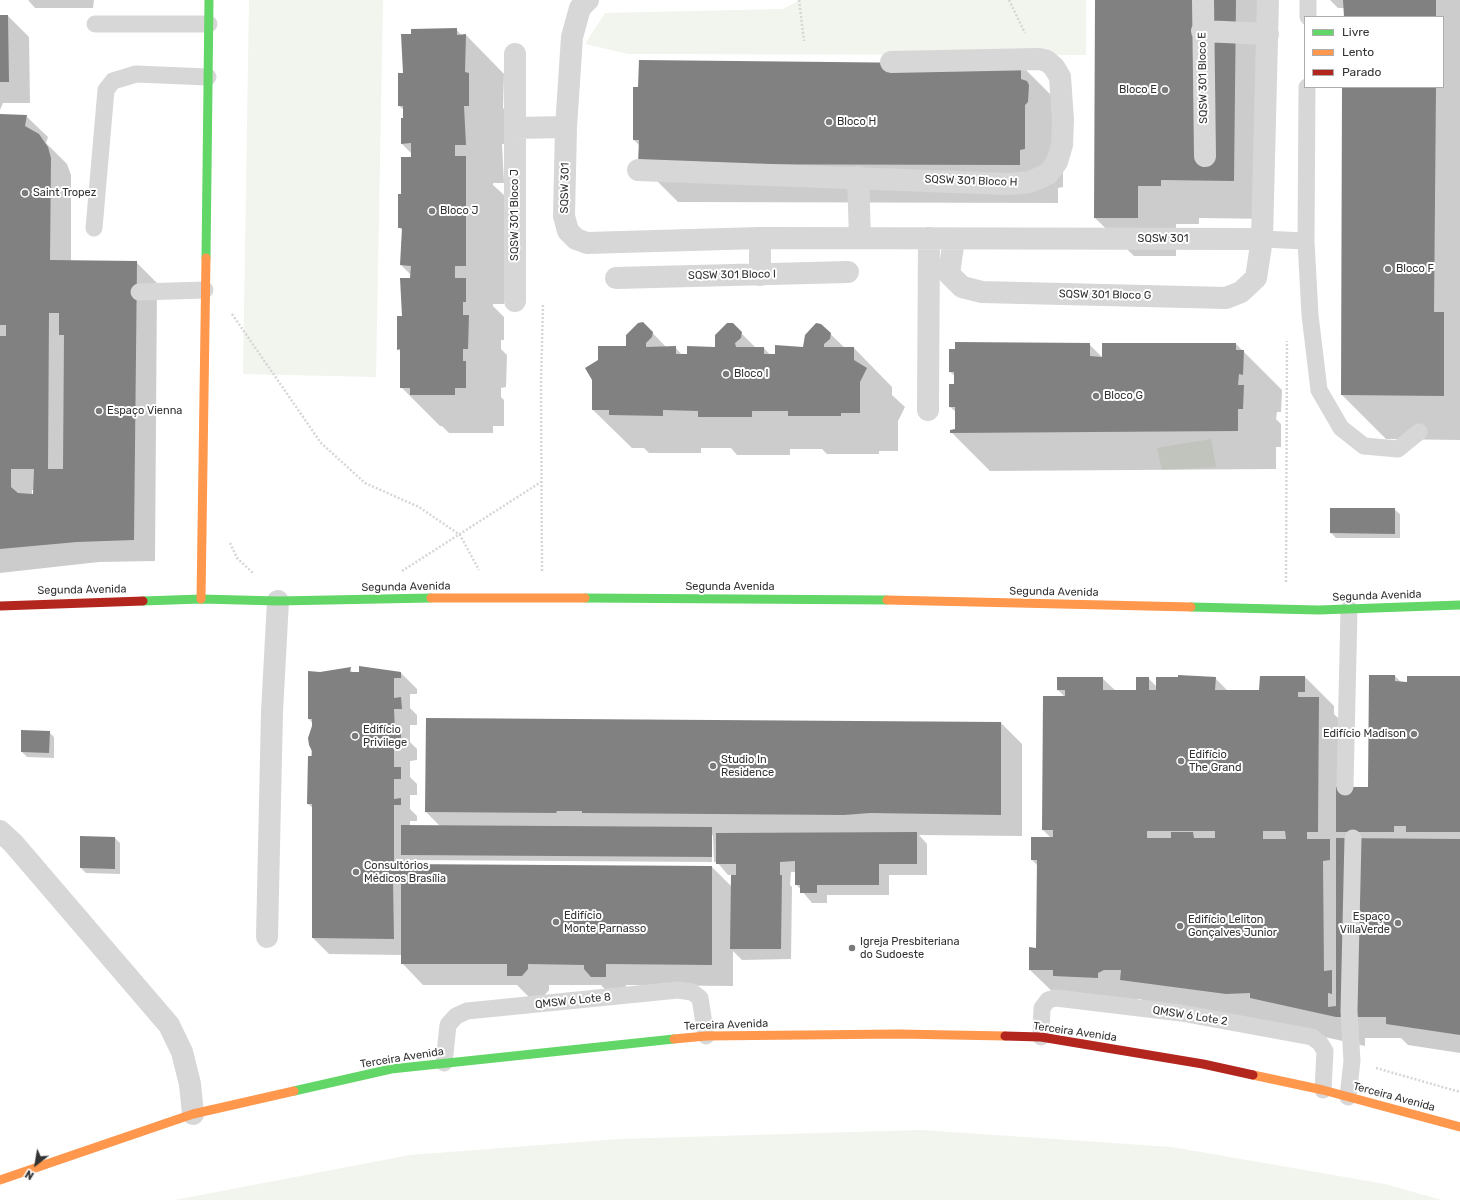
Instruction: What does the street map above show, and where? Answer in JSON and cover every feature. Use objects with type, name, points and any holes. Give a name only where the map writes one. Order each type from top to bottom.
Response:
[{"type":"street","points":[[201,599],[209,0]]},
{"type":"street","name":"SQSW 301","points":[[588,0],[580,8],[572,38],[566,127],[564,216],[568,231],[576,239],[587,243],[760,238],[1262,239]]},
{"type":"street","name":"SQSW 301 Bloco E","points":[[1203,0],[1202,31],[1205,156]]},
{"type":"street","points":[[1262,239],[1268,0]]},
{"type":"street","points":[[1202,31],[1268,34]]},
{"type":"street","name":"SQSW 301 Bloco J","points":[[515,54],[515,302]]},
{"type":"street","points":[[891,62],[1039,59]]},
{"type":"street","name":"SQSW 301 Bloco H","points":[[638,170],[858,177],[1008,184],[1030,182],[1048,174],[1057,162],[1062,146],[1063,120],[1060,78],[1054,67],[1048,61],[1039,59]]},
{"type":"street","points":[[515,128],[566,127]]},
{"type":"street","points":[[858,177],[860,238]]},
{"type":"street","points":[[760,238],[760,275]]},
{"type":"street","points":[[928,410],[929,238]]},
{"type":"street","name":"SQSW 301 Bloco G","points":[[954,239],[949,274],[962,287],[982,292],[1226,298],[1240,292],[1256,278],[1262,239]]},
{"type":"street","name":"SQSW 301 Bloco I","points":[[616,278],[848,272]]},
{"type":"street","name":"Segunda Avenida","points":[[0,606],[201,599],[278,602],[492,598],[975,601],[1350,609],[1460,605]]},
{"type":"street","points":[[267,937],[272,712],[278,602]]},
{"type":"street","points":[[0,831],[13,843],[169,1025],[182,1052],[190,1084],[193,1114]]},
{"type":"street","name":"Terceira Avenida","points":[[0,1180],[193,1114],[390,1069],[706,1036],[899,1034],[1041,1037],[1203,1064],[1323,1090],[1460,1127]]},
{"type":"lane","points":[[1308,0],[1308,16]]},
{"type":"lane","points":[[94,24],[209,24]]},
{"type":"lane","points":[[94,228],[106,90],[114,81],[136,74],[208,77]]},
{"type":"lane","points":[[1308,88],[1306,241],[1310,315],[1319,390],[1341,428],[1364,446],[1398,449],[1419,432]]},
{"type":"lane","points":[[1262,239],[1306,241]]},
{"type":"lane","points":[[139,292],[205,290]]},
{"type":"lane","points":[[1345,787],[1350,609]]},
{"type":"lane","points":[[1348,1097],[1352,1061],[1349,1011],[1353,838]]},
{"type":"lane","name":"QMSW 6 Lote 8","points":[[444,1063],[448,1025],[456,1016],[467,1011],[678,990],[692,992],[700,998],[706,1036]]},
{"type":"lane","name":"QMSW 6 Lote 2","points":[[1041,1037],[1042,1008],[1048,1000],[1056,998],[1181,1013],[1312,1037],[1320,1043],[1325,1051],[1323,1090]]},
{"type":"path","points":[[799,0],[804,41]]},
{"type":"path","points":[[1009,0],[1039,59]]},
{"type":"path","points":[[542,575],[541,382],[543,302]]},
{"type":"path","points":[[229,319],[229,311],[235,317],[321,443],[365,483],[419,507],[460,535],[474,558],[492,598]]},
{"type":"path","points":[[1286,585],[1287,339]]},
{"type":"path","points":[[401,572],[542,481]]},
{"type":"path","points":[[229,538],[230,545],[237,558],[247,569],[258,577]]},
{"type":"path","points":[[1352,1061],[1460,1092]]},
{"type":"shaded area","points":[[249,0],[383,0],[376,377],[243,374]]},
{"type":"shaded area","points":[[800,0],[1086,0],[1086,55],[628,54],[585,44],[605,13],[783,9]]},
{"type":"shaded area","points":[[1211,439],[1216,467],[1162,470],[1157,448]]},
{"type":"shaded area","points":[[921,1130],[1172,1147],[1385,1184],[1442,1200],[175,1200],[410,1155],[619,1139]]},
{"type":"building","name":"Bloco E","points":[[1095,0],[1236,0],[1234,181],[1161,180],[1161,186],[1138,186],[1138,218],[1094,218]]},
{"type":"building","points":[[1343,0],[1436,0],[1436,16],[1344,16]]},
{"type":"building","points":[[0,15],[8,15],[9,82],[0,82]]},
{"type":"building","name":"Bloco J","points":[[457,28],[457,35],[466,34],[465,72],[469,73],[469,106],[464,106],[466,145],[455,145],[455,156],[466,156],[466,266],[455,266],[455,278],[466,278],[466,302],[463,302],[463,315],[469,315],[468,349],[463,349],[463,361],[466,361],[466,388],[455,388],[455,395],[410,395],[410,388],[400,388],[400,349],[397,350],[397,316],[402,316],[400,278],[410,278],[411,266],[400,265],[402,228],[398,228],[398,194],[401,194],[401,157],[411,157],[411,143],[401,144],[401,118],[403,118],[403,106],[398,106],[398,73],[403,73],[401,34],[411,34],[411,29]]},
{"type":"building","name":"Bloco H","points":[[639,60],[1021,64],[1021,79],[1027,81],[1029,85],[1028,102],[1025,105],[1025,149],[1020,150],[1020,165],[638,164],[639,140],[633,140],[633,87],[638,87]]},
{"type":"building","name":"Bloco F","points":[[1342,88],[1436,88],[1434,312],[1444,312],[1444,396],[1341,395]]},
{"type":"building","name":"Espaço Vienna","points":[[0,114],[27,115],[25,126],[39,134],[48,147],[51,158],[50,260],[137,261],[134,540],[77,542],[0,549],[0,336],[6,336],[6,325],[0,325]],"holes":[[[49,313],[59,313],[59,335],[64,335],[63,469],[48,469]],[[11,469],[34,469],[33,494],[18,493],[11,487]]]},
{"type":"building","name":"Bloco I","points":[[643,322],[653,332],[652,337],[646,343],[646,347],[676,346],[676,354],[687,354],[687,346],[715,347],[715,335],[727,323],[733,323],[742,332],[741,338],[735,343],[736,347],[764,347],[764,354],[775,354],[775,345],[803,347],[805,335],[816,323],[821,324],[831,333],[830,339],[824,344],[824,347],[854,347],[854,360],[867,368],[860,382],[860,413],[841,413],[841,416],[788,416],[788,411],[752,411],[752,417],[698,417],[698,411],[663,410],[663,416],[609,415],[609,410],[592,410],[592,380],[585,368],[598,360],[598,346],[626,346],[626,335],[638,323]]},
{"type":"building","name":"Bloco G","points":[[955,342],[1090,343],[1090,356],[1102,357],[1102,343],[1236,343],[1236,350],[1244,350],[1243,375],[1239,374],[1238,385],[1244,385],[1243,409],[1238,409],[1238,431],[950,433],[950,430],[955,429],[955,407],[949,407],[949,384],[954,384],[954,372],[949,372],[949,349],[955,349]]},
{"type":"building","points":[[1330,508],[1395,508],[1395,534],[1330,533]]},
{"type":"building","points":[[359,666],[401,672],[401,678],[394,678],[394,698],[401,697],[402,709],[394,709],[395,732],[401,732],[401,744],[394,745],[394,767],[401,767],[401,779],[394,779],[394,799],[401,798],[401,805],[394,805],[394,864],[712,866],[712,965],[606,964],[606,977],[591,977],[584,969],[584,965],[528,964],[528,969],[522,976],[507,976],[507,964],[401,964],[401,880],[393,880],[394,939],[312,938],[312,804],[307,804],[308,756],[312,756],[308,738],[312,726],[312,719],[308,719],[308,671],[320,672],[351,667],[350,672],[359,672]]},
{"type":"building","points":[[1178,675],[1216,677],[1215,690],[1259,690],[1260,676],[1305,676],[1305,692],[1298,692],[1298,697],[1319,697],[1318,832],[1307,832],[1307,839],[1330,839],[1330,860],[1323,861],[1324,971],[1332,970],[1332,994],[1328,993],[1328,1007],[1336,1006],[1336,838],[1460,839],[1460,1035],[1386,1024],[1386,1017],[1336,1017],[1250,998],[1250,993],[1226,994],[1120,980],[1121,970],[1104,970],[1098,973],[1098,978],[1053,976],[1053,970],[1029,970],[1029,947],[1036,948],[1037,860],[1031,860],[1031,837],[1053,837],[1053,830],[1042,830],[1043,696],[1065,696],[1065,690],[1057,690],[1057,677],[1103,677],[1103,690],[1136,690],[1136,677],[1149,677],[1149,690],[1156,690],[1156,677],[1178,677]],"holes":[[[1147,831],[1215,831],[1215,838],[1194,838],[1193,832],[1171,832],[1171,838],[1147,838]],[[1263,831],[1285,831],[1286,839],[1263,839]]]},
{"type":"building","name":"Edifício Madison","points":[[1369,675],[1395,675],[1395,681],[1407,682],[1407,676],[1460,676],[1460,832],[1406,832],[1406,826],[1394,826],[1394,832],[1336,832],[1336,787],[1368,787]]},
{"type":"building","name":"Studio In Residence","points":[[426,718],[1001,722],[1001,815],[870,813],[844,815],[582,813],[582,811],[557,811],[556,813],[425,812]]},
{"type":"building","points":[[21,730],[50,731],[49,753],[21,752]]},
{"type":"building","points":[[401,825],[712,827],[712,857],[401,855]]},
{"type":"building","points":[[917,832],[917,864],[879,864],[879,885],[817,885],[817,893],[800,893],[800,885],[795,885],[795,861],[780,862],[780,875],[782,875],[781,949],[730,949],[731,875],[736,875],[736,864],[716,864],[716,833]]},
{"type":"building","points":[[80,836],[115,837],[115,869],[80,868]]},
{"type":"traffic: fast","points":[[206,258],[209,0]]},
{"type":"traffic: fast","points":[[143,601],[201,599],[278,601],[431,598]]},
{"type":"traffic: fast","points":[[585,598],[887,600]]},
{"type":"traffic: fast","points":[[1191,607],[1319,610],[1460,605]]},
{"type":"traffic: fast","points":[[294,1091],[391,1069],[674,1039]]},
{"type":"traffic: slow","points":[[201,599],[206,258]]},
{"type":"traffic: slow","points":[[431,598],[585,598]]},
{"type":"traffic: slow","points":[[887,600],[1191,607]]},
{"type":"traffic: slow","points":[[674,1039],[706,1036],[899,1034],[1005,1036]]},
{"type":"traffic: slow","points":[[1253,1075],[1323,1090],[1460,1127]]},
{"type":"traffic: slow","points":[[0,1180],[193,1114],[294,1091]]},
{"type":"traffic: jam","points":[[0,606],[143,601]]},
{"type":"traffic: jam","points":[[1005,1036],[1041,1037],[1203,1064],[1253,1075]]},
{"type":"place","name":"Bloco E","points":[[1165,90]]},
{"type":"place","name":"Bloco H","points":[[829,122]]},
{"type":"place","name":"Saint Tropez","points":[[25,193]]},
{"type":"place","name":"Bloco J","points":[[432,211]]},
{"type":"place","name":"Bloco F","points":[[1388,269]]},
{"type":"place","name":"Bloco I","points":[[726,374]]},
{"type":"place","name":"Bloco G","points":[[1096,396]]},
{"type":"place","name":"Espaço Vienna","points":[[99,411]]},
{"type":"place","name":"Edifício Madison","points":[[1414,734]]},
{"type":"place","name":"Edifício Privilege","points":[[355,736]]},
{"type":"place","name":"Edifício The Grand","points":[[1181,761]]},
{"type":"place","name":"Studio In Residence","points":[[713,766]]},
{"type":"place","name":"Consultórios Médicos Brasília","points":[[356,872]]},
{"type":"place","name":"Edifício Monte Parnasso","points":[[556,922]]},
{"type":"place","name":"Espaço VillaVerde","points":[[1398,923]]},
{"type":"place","name":"Edifício Leliton Gonçalves Junior","points":[[1180,926]]},
{"type":"place","name":"Igreja Presbiteriana do Sudoeste","points":[[852,948]]}]
